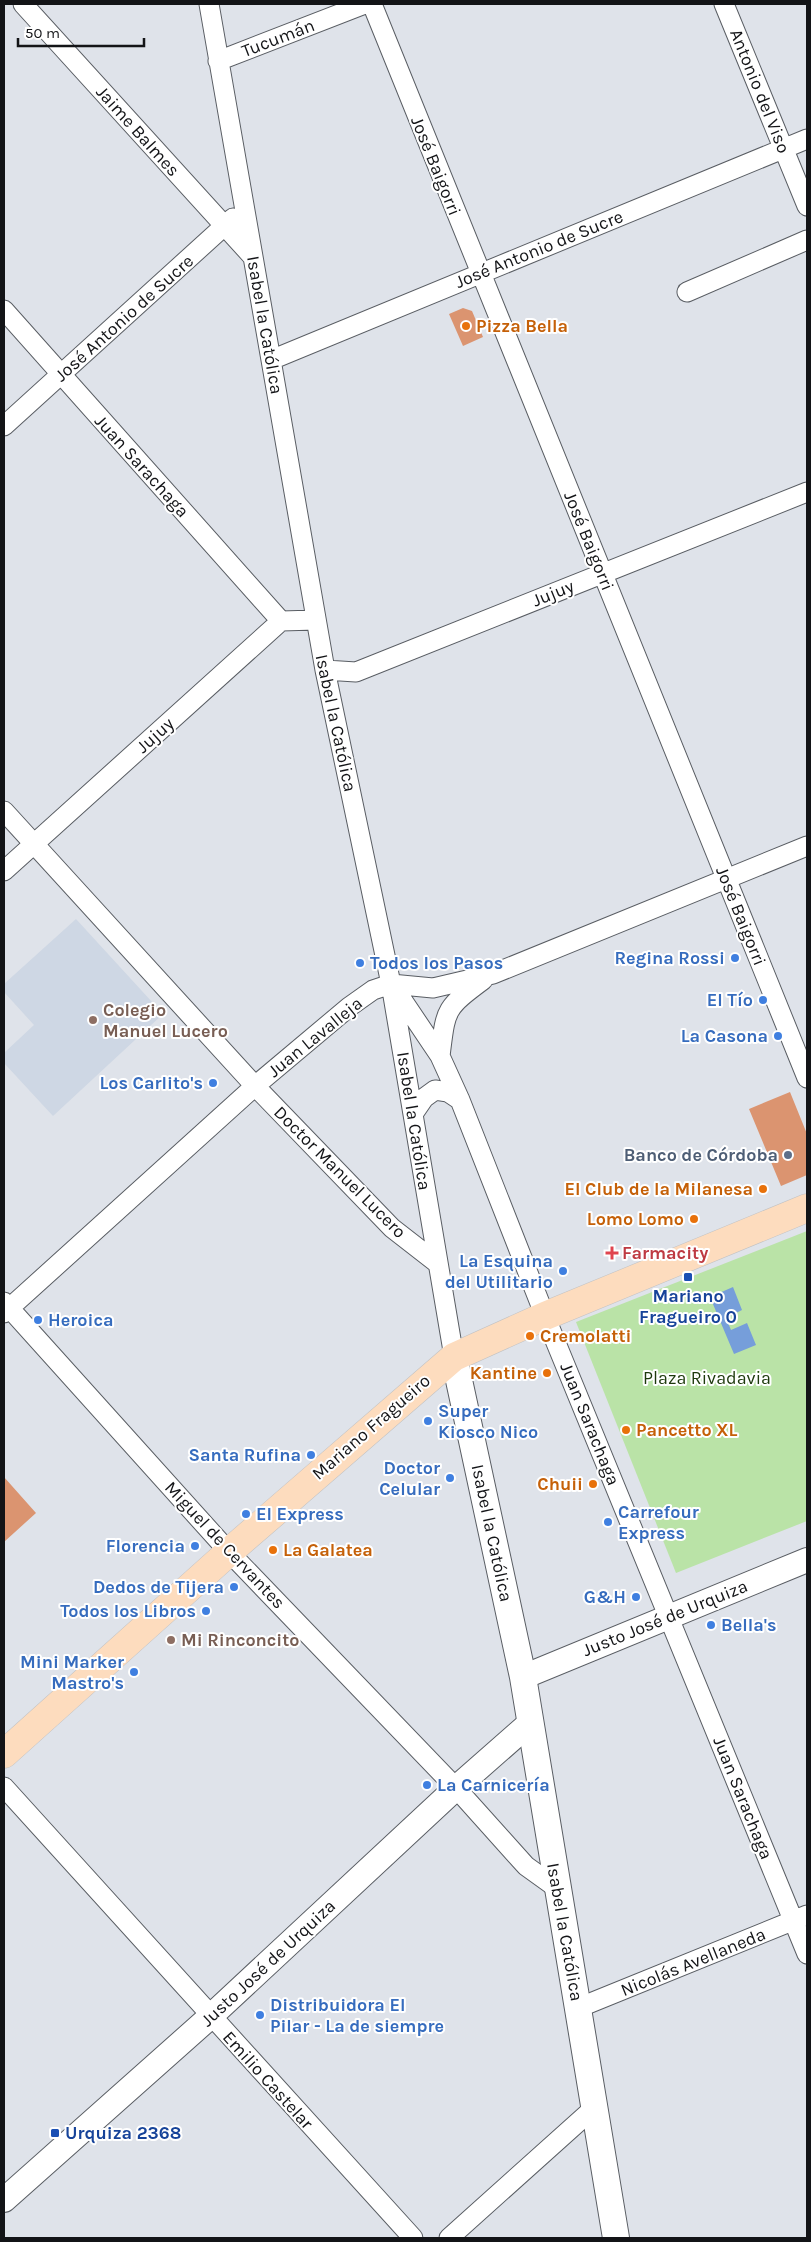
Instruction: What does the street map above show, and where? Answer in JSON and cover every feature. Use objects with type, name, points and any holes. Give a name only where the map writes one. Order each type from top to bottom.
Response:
[{"type":"main road","name":"Mariano Fragueiro","points":[[4,1754],[229,1552],[454,1357],[546,1316],[807,1208]]},
{"type":"main road","name":"Isabel la Católica","points":[[454,1357],[523,1677],[616,2238]]},
{"type":"street","name":"Jaime Balmes","points":[[23,4],[252,257]]},
{"type":"street","name":"Isabel la Católica","points":[[209,4],[325,670],[391,984],[454,1357]]},
{"type":"street","name":"Tucumán","points":[[218,61],[366,4]]},
{"type":"street","name":"José Baigorri","points":[[372,4],[807,1078]]},
{"type":"street","name":"Antonio del Viso","points":[[724,4],[807,206]]},
{"type":"street","name":"José Antonio de Sucre","points":[[271,360],[807,139]]},
{"type":"street","name":"José Antonio de Sucre","points":[[4,426],[244,209]]},
{"type":"street","points":[[687,292],[807,240]]},
{"type":"street","name":"Juan Sarachaga","points":[[4,310],[281,622]]},
{"type":"street","name":"Jujuy","points":[[325,670],[356,672],[807,492]]},
{"type":"street","points":[[281,622],[316,620]]},
{"type":"street","name":"Jujuy","points":[[4,871],[281,622]]},
{"type":"street","name":"Doctor Manuel Lucero","points":[[4,811],[256,1086],[392,1228],[437,1263]]},
{"type":"street","name":"Juan Lavalleja","points":[[6,1308],[256,1086],[356,1002],[373,990],[391,984],[433,988],[493,974],[807,846]]},
{"type":"street","points":[[440,1056],[444,1022],[450,1007],[493,974]]},
{"type":"street","name":"Juan Sarachaga","points":[[391,984],[440,1056],[460,1100],[669,1617],[800,1918],[807,1954]]},
{"type":"street","points":[[413,1114],[424,1098],[435,1090],[448,1092],[460,1100]]},
{"type":"street","name":"Miguel de Cervantes","points":[[6,1308],[229,1552],[456,1788],[526,1866],[558,1889]]},
{"type":"street","name":"Justo José de Urquiza","points":[[523,1677],[807,1560]]},
{"type":"street","name":"Justo José de Urquiza","points":[[4,2200],[211,2016],[456,1788],[530,1723]]},
{"type":"street","name":"Emilio Castelar","points":[[4,1787],[412,2238]]},
{"type":"street","name":"Nicolás Avellaneda","points":[[578,2008],[800,1918]]},
{"type":"street","points":[[449,2238],[594,2108]]},
{"type":"shaded area","name":"Colegio Manuel Lucero","points":[[76,919],[163,1014],[53,1116],[4,1063],[4,1053],[34,1025],[4,992],[4,984]]},
{"type":"green space","name":"Plaza Rivadavia","points":[[807,1231],[807,1521],[676,1573],[576,1322]]},
{"type":"water","points":[[733,1287],[742,1310],[726,1318],[731,1330],[747,1323],[756,1345],[734,1354],[710,1297]]},
{"type":"building","name":"Pizza Bella","points":[[463,308],[472,311],[483,337],[463,346],[449,314]]},
{"type":"building","name":"Banco de Córdoba","points":[[790,1092],[807,1134],[807,1175],[781,1186],[749,1109]]},
{"type":"building","points":[[4,1477],[36,1513],[4,1542]]},
{"type":"place","name":"Pizza Bella","points":[[466,326]]},
{"type":"place","name":"Regina Rossi","points":[[735,958]]},
{"type":"place","name":"Todos los Pasos","points":[[360,963]]},
{"type":"place","name":"El Tío","points":[[763,1000]]},
{"type":"place","name":"Colegio Manuel Lucero","points":[[93,1020]]},
{"type":"place","name":"La Casona","points":[[778,1036]]},
{"type":"place","name":"Los Carlito's","points":[[213,1083]]},
{"type":"place","name":"Banco de Córdoba","points":[[788,1155]]},
{"type":"place","name":"El Club de la Milanesa","points":[[763,1189]]},
{"type":"place","name":"Lomo Lomo","points":[[694,1219]]},
{"type":"place","name":"Farmacity","points":[[612,1253]]},
{"type":"place","name":"La Esquina del Utilitario","points":[[563,1271]]},
{"type":"place","name":"Mariano Fragueiro 0","points":[[688,1277]]},
{"type":"place","name":"Heroica","points":[[38,1320]]},
{"type":"place","name":"Cremolatti","points":[[530,1336]]},
{"type":"place","name":"Kantine","points":[[547,1373]]},
{"type":"place","name":"Super Kiosco Nico","points":[[428,1421]]},
{"type":"place","name":"Pancetto XL","points":[[626,1430]]},
{"type":"place","name":"Santa Rufina","points":[[311,1455]]},
{"type":"place","name":"Doctor Celular","points":[[450,1478]]},
{"type":"place","name":"Chuii","points":[[593,1484]]},
{"type":"place","name":"El Express","points":[[246,1514]]},
{"type":"place","name":"Carrefour Express","points":[[608,1522]]},
{"type":"place","name":"Florencia","points":[[195,1546]]},
{"type":"place","name":"La Galatea","points":[[273,1550]]},
{"type":"place","name":"Dedos de Tijera","points":[[234,1587]]},
{"type":"place","name":"G&H","points":[[636,1597]]},
{"type":"place","name":"Todos los Libros","points":[[206,1611]]},
{"type":"place","name":"Bella's","points":[[711,1625]]},
{"type":"place","name":"Mi Rinconcito","points":[[171,1640]]},
{"type":"place","name":"Mini Marker Mastro's","points":[[134,1672]]},
{"type":"place","name":"La Carnicería","points":[[427,1785]]},
{"type":"place","name":"Distribuidora El Pilar - La de siempre","points":[[260,2015]]},
{"type":"place","name":"Urquiza 2368","points":[[55,2133]]}]
